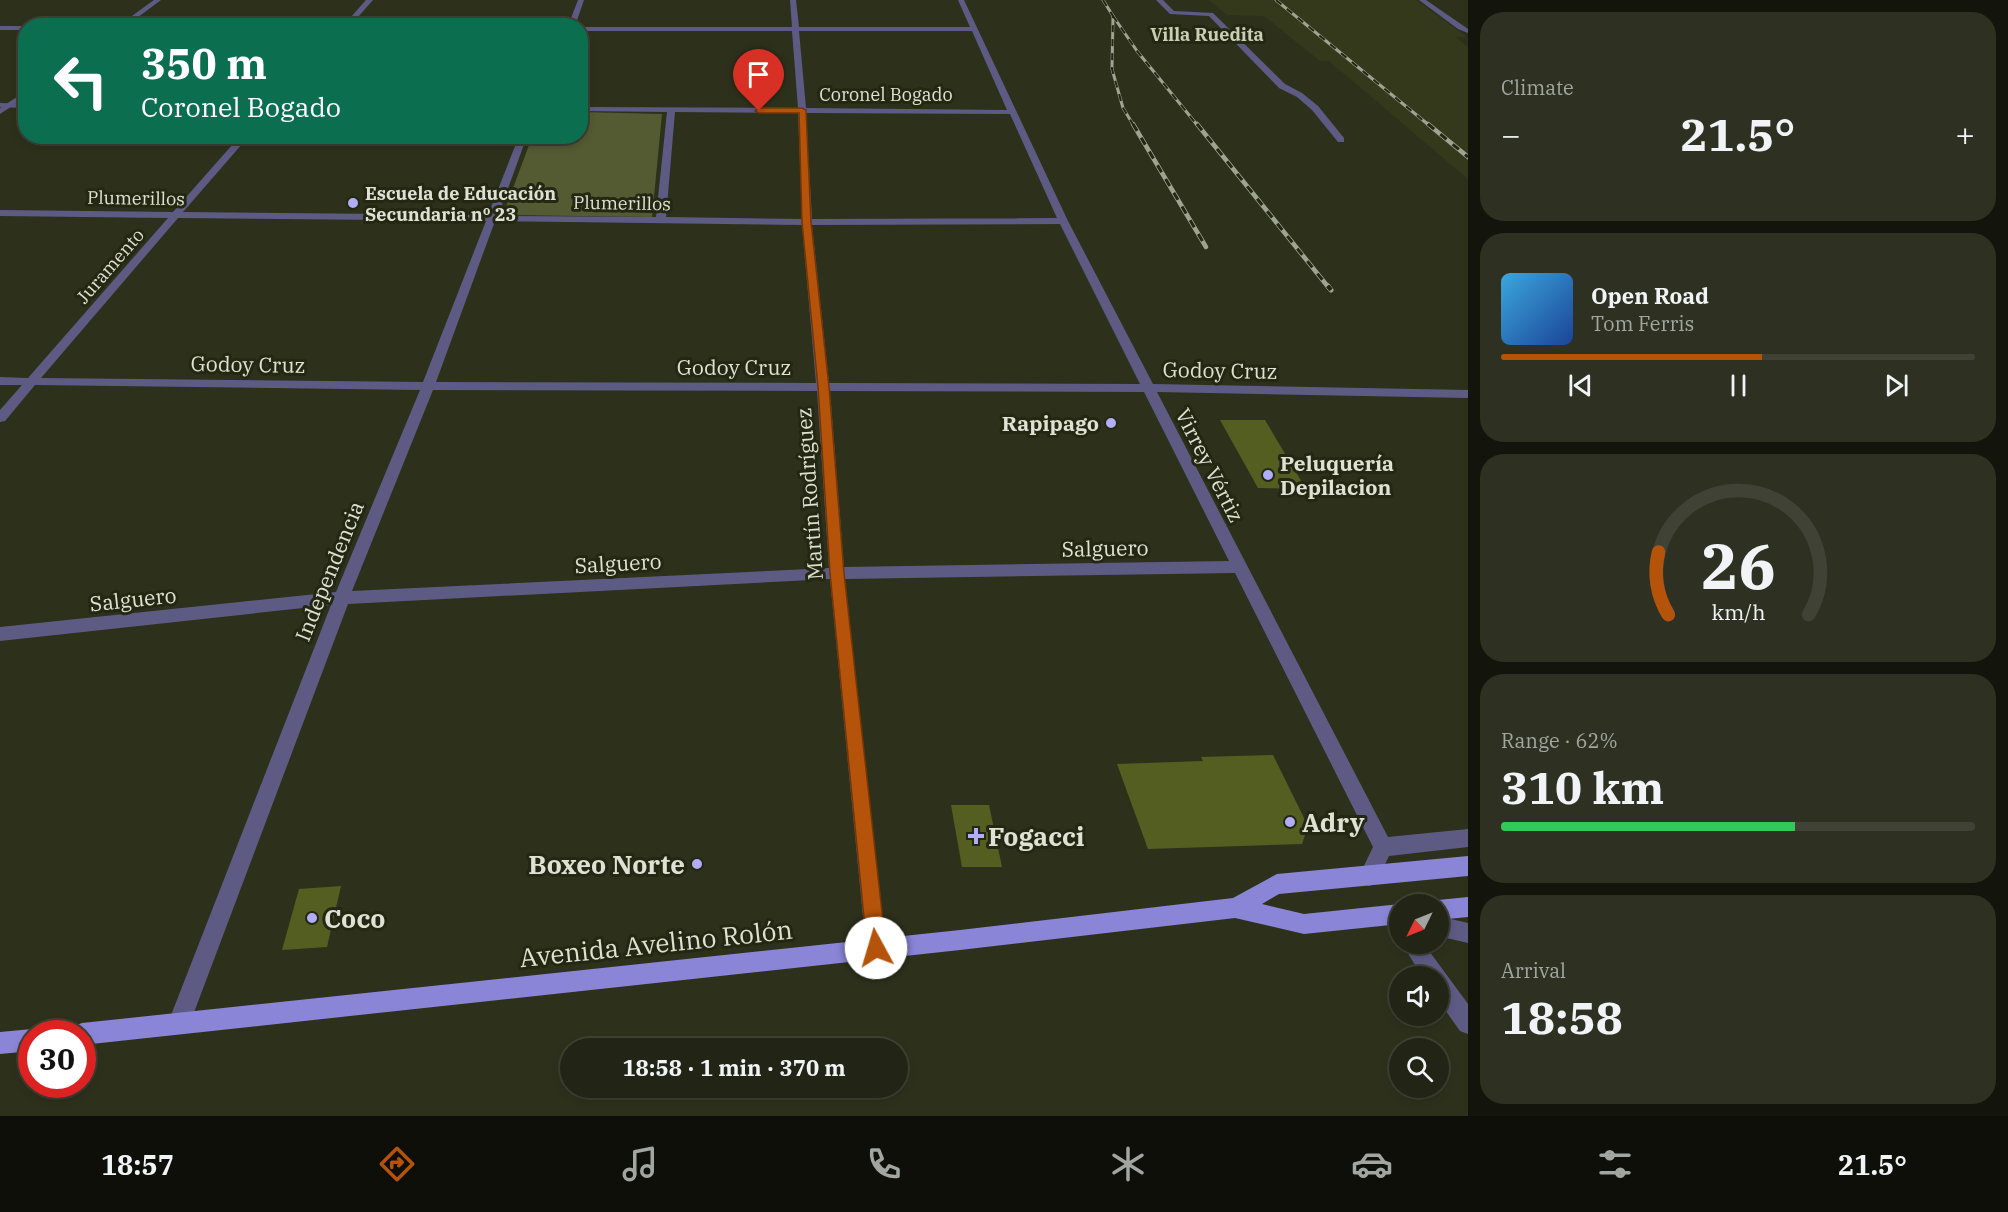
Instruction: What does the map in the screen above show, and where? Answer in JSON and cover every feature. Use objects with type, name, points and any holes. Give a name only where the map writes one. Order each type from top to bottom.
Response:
[{"type":"main road","name":"Avenida Avelino Rolón","points":[[1235,908],[1277,884],[1468,866]]},
{"type":"main road","points":[[1449,909],[1468,907]]},
{"type":"main road","name":"Avenida Avelino Rolón","points":[[96,1032],[1235,908],[1304,924],[1389,919]]},
{"type":"main road","points":[[0,1043],[18,1041]]},
{"type":"street","points":[[132,18],[158,0]]},
{"type":"street","points":[[353,18],[370,0]]},
{"type":"street","points":[[574,18],[581,0]]},
{"type":"street","name":"Martín Rodríguez","points":[[793,0],[802,110],[807,222],[823,387],[837,573],[876,948]]},
{"type":"street","name":"Virrey Vértiz","points":[[961,0],[1063,221],[1383,848]]},
{"type":"street","points":[[1159,0],[1172,13],[1211,14],[1282,86],[1294,90],[1329,122],[1341,140]]},
{"type":"street","points":[[1422,0],[1460,28],[1468,31]]},
{"type":"street","points":[[0,28],[18,28]]},
{"type":"street","points":[[588,29],[973,29]]},
{"type":"street","points":[[0,112],[4,105],[18,97]]},
{"type":"street","name":"Coronel Bogado","points":[[588,109],[1012,112]]},
{"type":"street","points":[[661,220],[671,111]]},
{"type":"street","name":"Juramento","points":[[0,418],[238,144]]},
{"type":"street","name":"Independencia","points":[[179,1023],[520,144]]},
{"type":"street","name":"Plumerillos","points":[[0,213],[807,222],[1063,221]]},
{"type":"street","name":"Godoy Cruz","points":[[0,381],[428,386],[1148,388],[1468,394]]},
{"type":"street","name":"Salguero","points":[[0,634],[342,598],[837,573],[1241,567]]},
{"type":"street","points":[[1369,876],[1383,848],[1468,838]]},
{"type":"street","points":[[1449,929],[1468,933]]},
{"type":"street","points":[[1449,996],[1468,1023]]},
{"type":"shaded area","points":[[1209,0],[1416,0],[1467,37],[1455,37],[1468,47],[1468,179],[1329,61],[1320,61],[1264,16],[1227,15]]},
{"type":"shaded area","points":[[588,112],[662,114],[652,217],[503,215],[529,144],[588,144]]},
{"type":"building","points":[[1220,420],[1265,420],[1306,489],[1258,488]]},
{"type":"building","points":[[1273,755],[1308,826],[1302,844],[1148,849],[1117,764],[1203,761],[1201,757]]},
{"type":"building","name":"Fogacci","points":[[951,805],[989,805],[1002,867],[962,867]]},
{"type":"building","name":"Coco","points":[[341,886],[327,947],[282,950],[299,889]]},
{"type":"railway","points":[[1103,0],[1113,16]]},
{"type":"railway","points":[[1276,0],[1430,126]]},
{"type":"railway","points":[[1113,16],[1137,51],[1198,126]]},
{"type":"railway","points":[[1113,16],[1112,69],[1123,108],[1134,126]]},
{"type":"railway","points":[[1133,124],[1206,247]]},
{"type":"railway","points":[[1197,124],[1329,288]]},
{"type":"railway","points":[[1428,124],[1468,157]]},
{"type":"railway","points":[[1328,286],[1331,290]]},
{"type":"place","name":"Escuela de Educación Secundaria nº 23","points":[[353,203]]},
{"type":"place","name":"Rapipago","points":[[1111,423]]},
{"type":"place","name":"Peluquería Depilacion","points":[[1268,475]]},
{"type":"place","name":"Adry","points":[[1290,822]]},
{"type":"place","name":"Fogacci","points":[[976,836]]},
{"type":"place","name":"Boxeo Norte","points":[[697,864]]},
{"type":"place","name":"Coco","points":[[312,918]]},
{"type":"district","name":"Villa Ruedita","points":[[1207,34]]},
{"type":"route","points":[[759,111],[802,110],[807,222],[823,387],[837,573],[876,948]]}]
